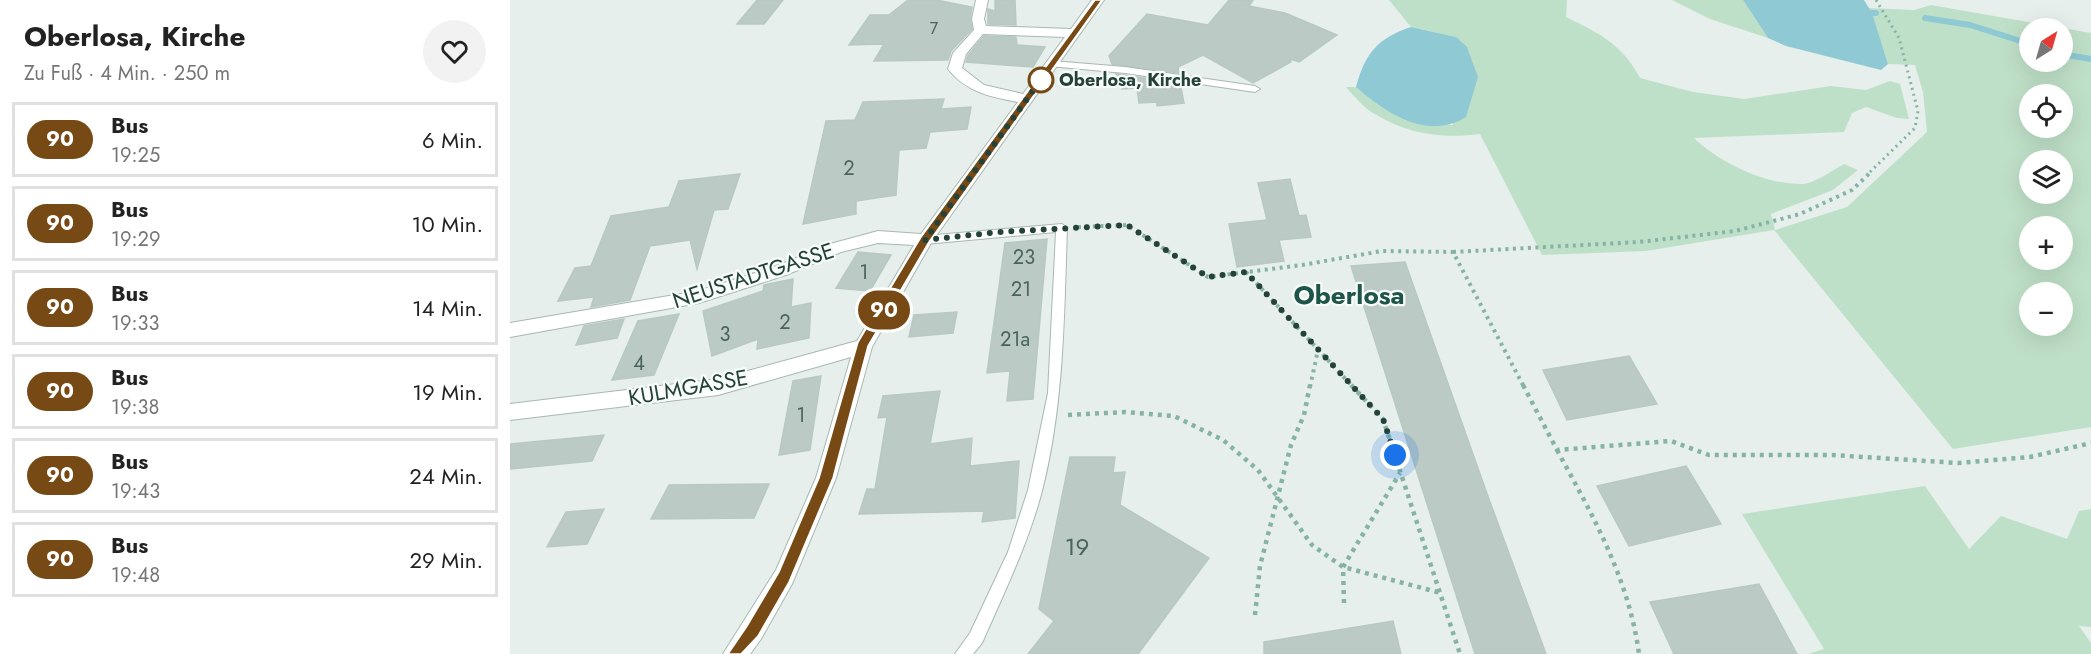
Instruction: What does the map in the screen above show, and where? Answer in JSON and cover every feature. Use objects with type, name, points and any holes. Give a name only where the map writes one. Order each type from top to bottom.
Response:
[{"type":"street","points":[[980,30],[978,19],[982,0]]},
{"type":"street","points":[[735,654],[753,631],[784,577],[826,478],[863,345],[925,240],[1098,0]]},
{"type":"street","points":[[980,30],[1074,33]]},
{"type":"street","points":[[980,30],[960,53],[955,69],[965,82],[982,91],[1027,99]]},
{"type":"street","name":"NEUSTADTGASSE","points":[[510,330],[699,297],[780,271],[836,248],[879,237],[925,240]]},
{"type":"street","name":"KULMGASSE","points":[[510,412],[718,387],[863,345]]},
{"type":"lane","points":[[1052,64],[1125,70],[1255,89]]},
{"type":"lane","points":[[925,240],[1062,228],[1054,393],[1035,490],[1015,552],[976,638],[963,654]]},
{"type":"path","points":[[1062,228],[1127,225],[1208,277],[1302,266],[1383,250],[1453,252],[1639,242],[1735,231],[1800,214],[1852,190],[1915,128],[1918,111],[1899,38],[1876,0]]},
{"type":"path","points":[[1453,252],[1616,561],[1638,629],[1639,654]]},
{"type":"path","points":[[1246,272],[1383,419],[1460,654]]},
{"type":"path","points":[[1256,615],[1260,566],[1291,445],[1304,415],[1318,350]]},
{"type":"path","points":[[1049,417],[1125,412],[1174,416],[1223,440],[1258,470],[1312,545],[1343,567],[1441,593]]},
{"type":"path","points":[[1557,450],[1671,441],[1709,454],[1832,455],[1958,463],[2030,457],[2091,443]]},
{"type":"path","points":[[1344,603],[1343,567],[1400,472]]},
{"type":"green space","points":[[1389,0],[1567,0],[1566,17],[1609,41],[1625,56],[1640,78],[1693,92],[1744,99],[1831,86],[1866,90],[1890,81],[1900,84],[1909,119],[1897,118],[1866,107],[1852,113],[1844,132],[1694,138],[1730,164],[1774,181],[1803,184],[1818,179],[1844,164],[1858,170],[1833,190],[1771,214],[1775,230],[1847,207],[1927,132],[1923,92],[1915,65],[1888,64],[1869,8],[1914,10],[1931,5],[2019,20],[2019,72],[2073,72],[2073,30],[2091,33],[2091,427],[1953,449],[1774,230],[1646,251],[1542,255],[1480,134],[1438,135],[1398,126],[1369,111],[1346,87],[1356,87],[1378,105],[1400,117],[1424,123],[1453,125],[1456,37],[1411,27]]},
{"type":"green space","points":[[1672,0],[1743,0],[1768,38],[1710,19]]},
{"type":"green space","points":[[1925,486],[1969,549],[2001,516],[2067,539],[2079,511],[2091,509],[2091,627],[2079,626],[2091,643],[2091,654],[1808,654],[1824,649],[1742,514]]},
{"type":"water","points":[[1743,0],[1864,0],[1872,13],[1888,64],[1881,70],[1786,46],[1768,38]]},
{"type":"water","points":[[1411,27],[1456,37],[1467,47],[1478,77],[1466,117],[1452,124],[1422,125],[1408,121],[1380,106],[1356,87],[1364,65],[1374,48],[1390,36]]},
{"type":"building","points":[[757,0],[783,0],[764,24],[737,24]]},
{"type":"building","points":[[908,0],[936,0],[972,7],[970,19],[972,29],[951,51],[948,60],[874,61],[884,44],[849,45],[870,15],[889,15]]},
{"type":"building","points":[[995,0],[1015,0],[1016,25],[988,24],[988,9],[995,11]]},
{"type":"building","points":[[1229,0],[1253,0],[1249,6],[1285,13],[1337,35],[1299,62],[1290,59],[1291,62],[1253,83],[1203,55],[1178,67],[1179,73],[1112,64],[1109,56],[1147,14],[1208,25]]},
{"type":"building","points":[[984,36],[1016,37],[1017,45],[1045,47],[1033,67],[966,62],[968,55]]},
{"type":"building","points":[[1116,74],[1180,83],[1184,103],[1157,106],[1157,102],[1139,103],[1137,88],[1122,89]]},
{"type":"building","points":[[944,99],[941,109],[971,107],[967,129],[930,132],[926,148],[899,150],[896,195],[856,201],[856,214],[803,224],[826,121],[855,120],[863,102]]},
{"type":"building","points":[[740,174],[728,209],[714,210],[697,269],[690,240],[650,246],[630,300],[591,307],[594,297],[558,301],[575,268],[591,266],[611,216],[669,207],[679,181]]},
{"type":"building","points":[[1290,179],[1299,216],[1306,215],[1311,237],[1279,240],[1284,261],[1237,267],[1229,224],[1267,220],[1258,183]]},
{"type":"building","points":[[1047,239],[1033,399],[1007,401],[1010,371],[987,373],[1005,243]]},
{"type":"building","points":[[858,252],[891,255],[870,291],[836,288]]},
{"type":"building","points":[[1405,262],[1546,654],[1475,654],[1351,266]]},
{"type":"building","points":[[793,279],[791,307],[811,303],[809,338],[757,349],[758,339],[712,356],[703,311],[763,291],[764,285]]},
{"type":"building","points":[[957,312],[953,333],[909,337],[914,315]]},
{"type":"building","points":[[679,314],[654,375],[612,380],[638,321]]},
{"type":"building","points":[[624,319],[617,338],[576,345],[584,326]]},
{"type":"building","points":[[1629,356],[1657,404],[1567,420],[1543,370]]},
{"type":"building","points":[[821,376],[810,450],[779,455],[793,381]]},
{"type":"building","points":[[940,391],[930,444],[972,438],[970,466],[1019,461],[1015,518],[982,522],[984,511],[859,514],[867,489],[875,489],[887,417],[878,418],[883,396]]},
{"type":"building","points":[[604,435],[592,461],[510,469],[510,444]]},
{"type":"building","points":[[1070,457],[1115,457],[1113,473],[1125,472],[1120,505],[1209,558],[1138,654],[1028,654],[1054,621],[1039,609]]},
{"type":"building","points":[[1686,466],[1721,524],[1629,546],[1597,486]]},
{"type":"building","points":[[769,484],[754,518],[651,519],[669,485]]},
{"type":"building","points":[[604,509],[587,544],[547,547],[566,512]]},
{"type":"building","points":[[1759,584],[1797,654],[1674,654],[1650,602]]},
{"type":"building","points":[[1393,621],[1401,654],[1264,654],[1264,642]]},
{"type":"waterway","points":[[1925,18],[1970,25],[2019,41]]},
{"type":"waterway","points":[[2073,56],[2091,59]]},
{"type":"bus line","name":"90","points":[[735,654],[753,631],[784,577],[826,478],[863,345],[943,213],[1098,0]]},
{"type":"place","name":"Oberlosa, Kirche","points":[[1041,80]]},
{"type":"district","name":"Oberlosa","points":[[1349,295]]},
{"type":"route","points":[[1041,80],[1043,77],[925,240],[999,232],[1127,225],[1208,277],[1246,272],[1383,419],[1395,455]]}]
